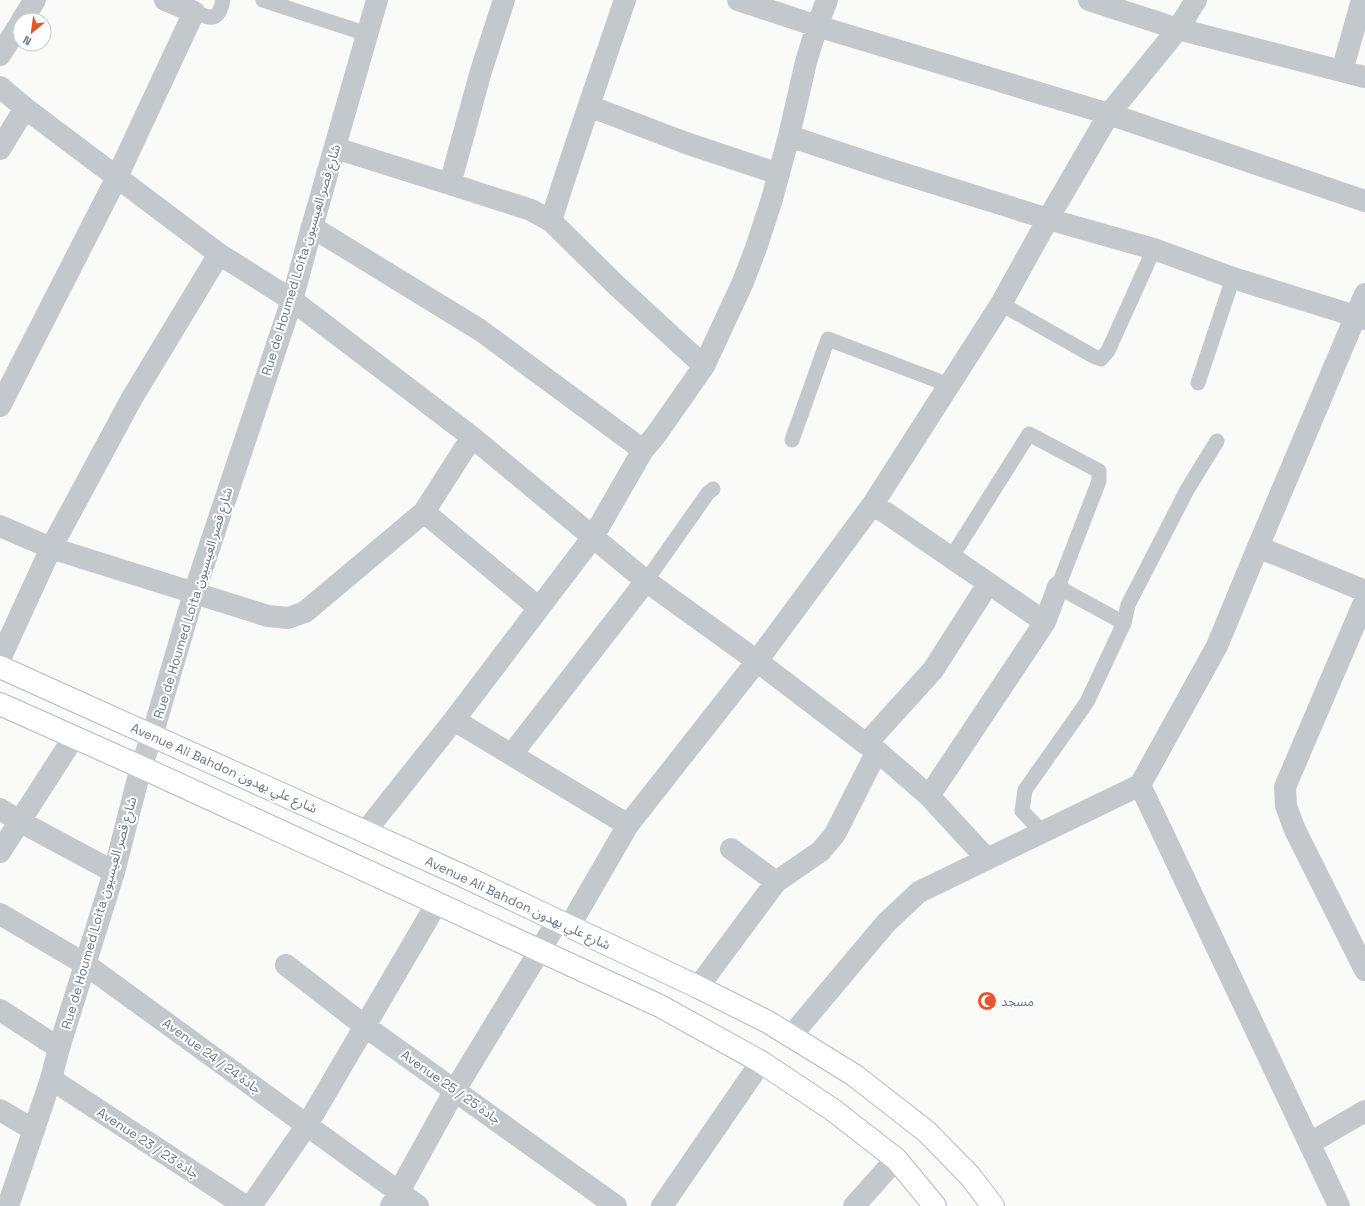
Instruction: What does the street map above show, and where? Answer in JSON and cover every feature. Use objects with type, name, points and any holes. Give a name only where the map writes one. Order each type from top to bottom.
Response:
[{"type":"main road","name":"Avenue Ali Bahdon شارع علي بهدون","points":[[0,667],[365,832],[698,987],[768,1022],[854,1075],[927,1132],[970,1176],[994,1206]]},
{"type":"main road","points":[[0,704],[141,767],[660,1006],[761,1062],[833,1110],[896,1159],[935,1206]]},
{"type":"street","points":[[0,406],[117,176],[194,12],[166,0]]},
{"type":"street","name":"Rue de Houmed Loita شارع قصر العيسيون","points":[[7,1205],[51,1079],[59,1048],[114,872],[141,767],[152,736],[194,593],[292,300],[377,0]]},
{"type":"street","points":[[450,184],[481,71],[504,0]]},
{"type":"street","points":[[551,221],[572,154],[625,0]]},
{"type":"street","points":[[738,0],[817,26],[1109,114],[1365,201]]},
{"type":"street","points":[[365,832],[454,720],[593,537],[643,450],[655,436],[704,366],[754,255],[772,199],[789,136],[806,62],[827,0]]},
{"type":"street","points":[[1089,0],[1178,29],[1365,77]]},
{"type":"street","points":[[395,1199],[455,1090],[539,951],[563,924],[628,825],[757,660],[873,504],[1001,304],[1109,114],[1178,29],[1196,0]]},
{"type":"street","points":[[1342,71],[1362,0]]},
{"type":"street","points":[[0,55],[12,36]]},
{"type":"street","points":[[0,87],[25,108],[219,254],[292,300],[472,437],[646,581],[757,660],[872,748],[929,796],[986,858]]},
{"type":"street","points":[[589,106],[686,143],[778,174]]},
{"type":"street","points":[[0,149],[25,108]]},
{"type":"street","points":[[789,136],[1048,219],[1154,250],[1233,278],[1361,318]]},
{"type":"street","points":[[335,148],[531,210],[551,221],[616,285],[704,366]]},
{"type":"street","points":[[312,227],[480,330],[643,450]]},
{"type":"street","points":[[0,658],[51,548],[132,398],[219,254]]},
{"type":"street","points":[[791,1036],[886,924],[919,892],[986,858],[1140,785],[1217,646],[1258,547],[1361,318],[1365,294]]},
{"type":"street","points":[[0,526],[51,548],[268,616],[288,618],[305,612],[424,512],[472,437]]},
{"type":"street","points":[[873,504],[1045,622]]},
{"type":"street","points":[[424,512],[539,608]]},
{"type":"street","points":[[1258,547],[1365,591]]},
{"type":"street","points":[[512,754],[646,581]]},
{"type":"street","points":[[698,987],[776,882],[820,851],[835,834],[872,748],[933,670],[988,584]]},
{"type":"street","points":[[929,796],[1045,622],[1058,587]]},
{"type":"street","points":[[1365,600],[1286,787],[1286,806],[1295,830],[1365,970]]},
{"type":"street","points":[[454,720],[628,825]]},
{"type":"street","points":[[0,852],[21,822],[74,737]]},
{"type":"street","points":[[1140,785],[1339,1206]]},
{"type":"street","points":[[0,809],[21,822],[114,872]]},
{"type":"street","points":[[731,849],[776,882]]},
{"type":"street","points":[[251,1206],[307,1125],[438,903]]},
{"type":"street","name":"Avenue 24 / جادة 24","points":[[0,914],[85,964],[307,1125],[395,1199],[418,1206]]},
{"type":"street","name":"Avenue 25 / جادة 25","points":[[286,965],[366,1027],[616,1206]]},
{"type":"street","points":[[0,1010],[59,1048]]},
{"type":"street","points":[[662,1206],[761,1062]]},
{"type":"street","name":"Avenue 23 / جادة 23","points":[[51,1079],[245,1206]]},
{"type":"street","points":[[0,1110],[34,1130]]},
{"type":"street","points":[[1310,1143],[1365,1111]]},
{"type":"street","points":[[854,1206],[896,1159]]},
{"type":"lane","points":[[194,12],[210,18],[216,17],[221,10],[223,0]]},
{"type":"lane","points":[[262,0],[367,34]]},
{"type":"lane","points":[[1001,304],[1101,359],[1108,351],[1154,250]]},
{"type":"lane","points":[[1198,383],[1233,278]]},
{"type":"lane","points":[[792,440],[828,339],[949,385]]},
{"type":"lane","points":[[951,558],[1029,434],[1099,471],[1098,481],[1058,587],[1124,622]]},
{"type":"lane","points":[[1042,832],[1022,811],[1025,790],[1088,702],[1124,622],[1128,605],[1186,490],[1217,441]]},
{"type":"lane","points":[[646,581],[708,493],[713,489]]},
{"type":"place","name":"مسجد","points":[[987,1001]]}]
